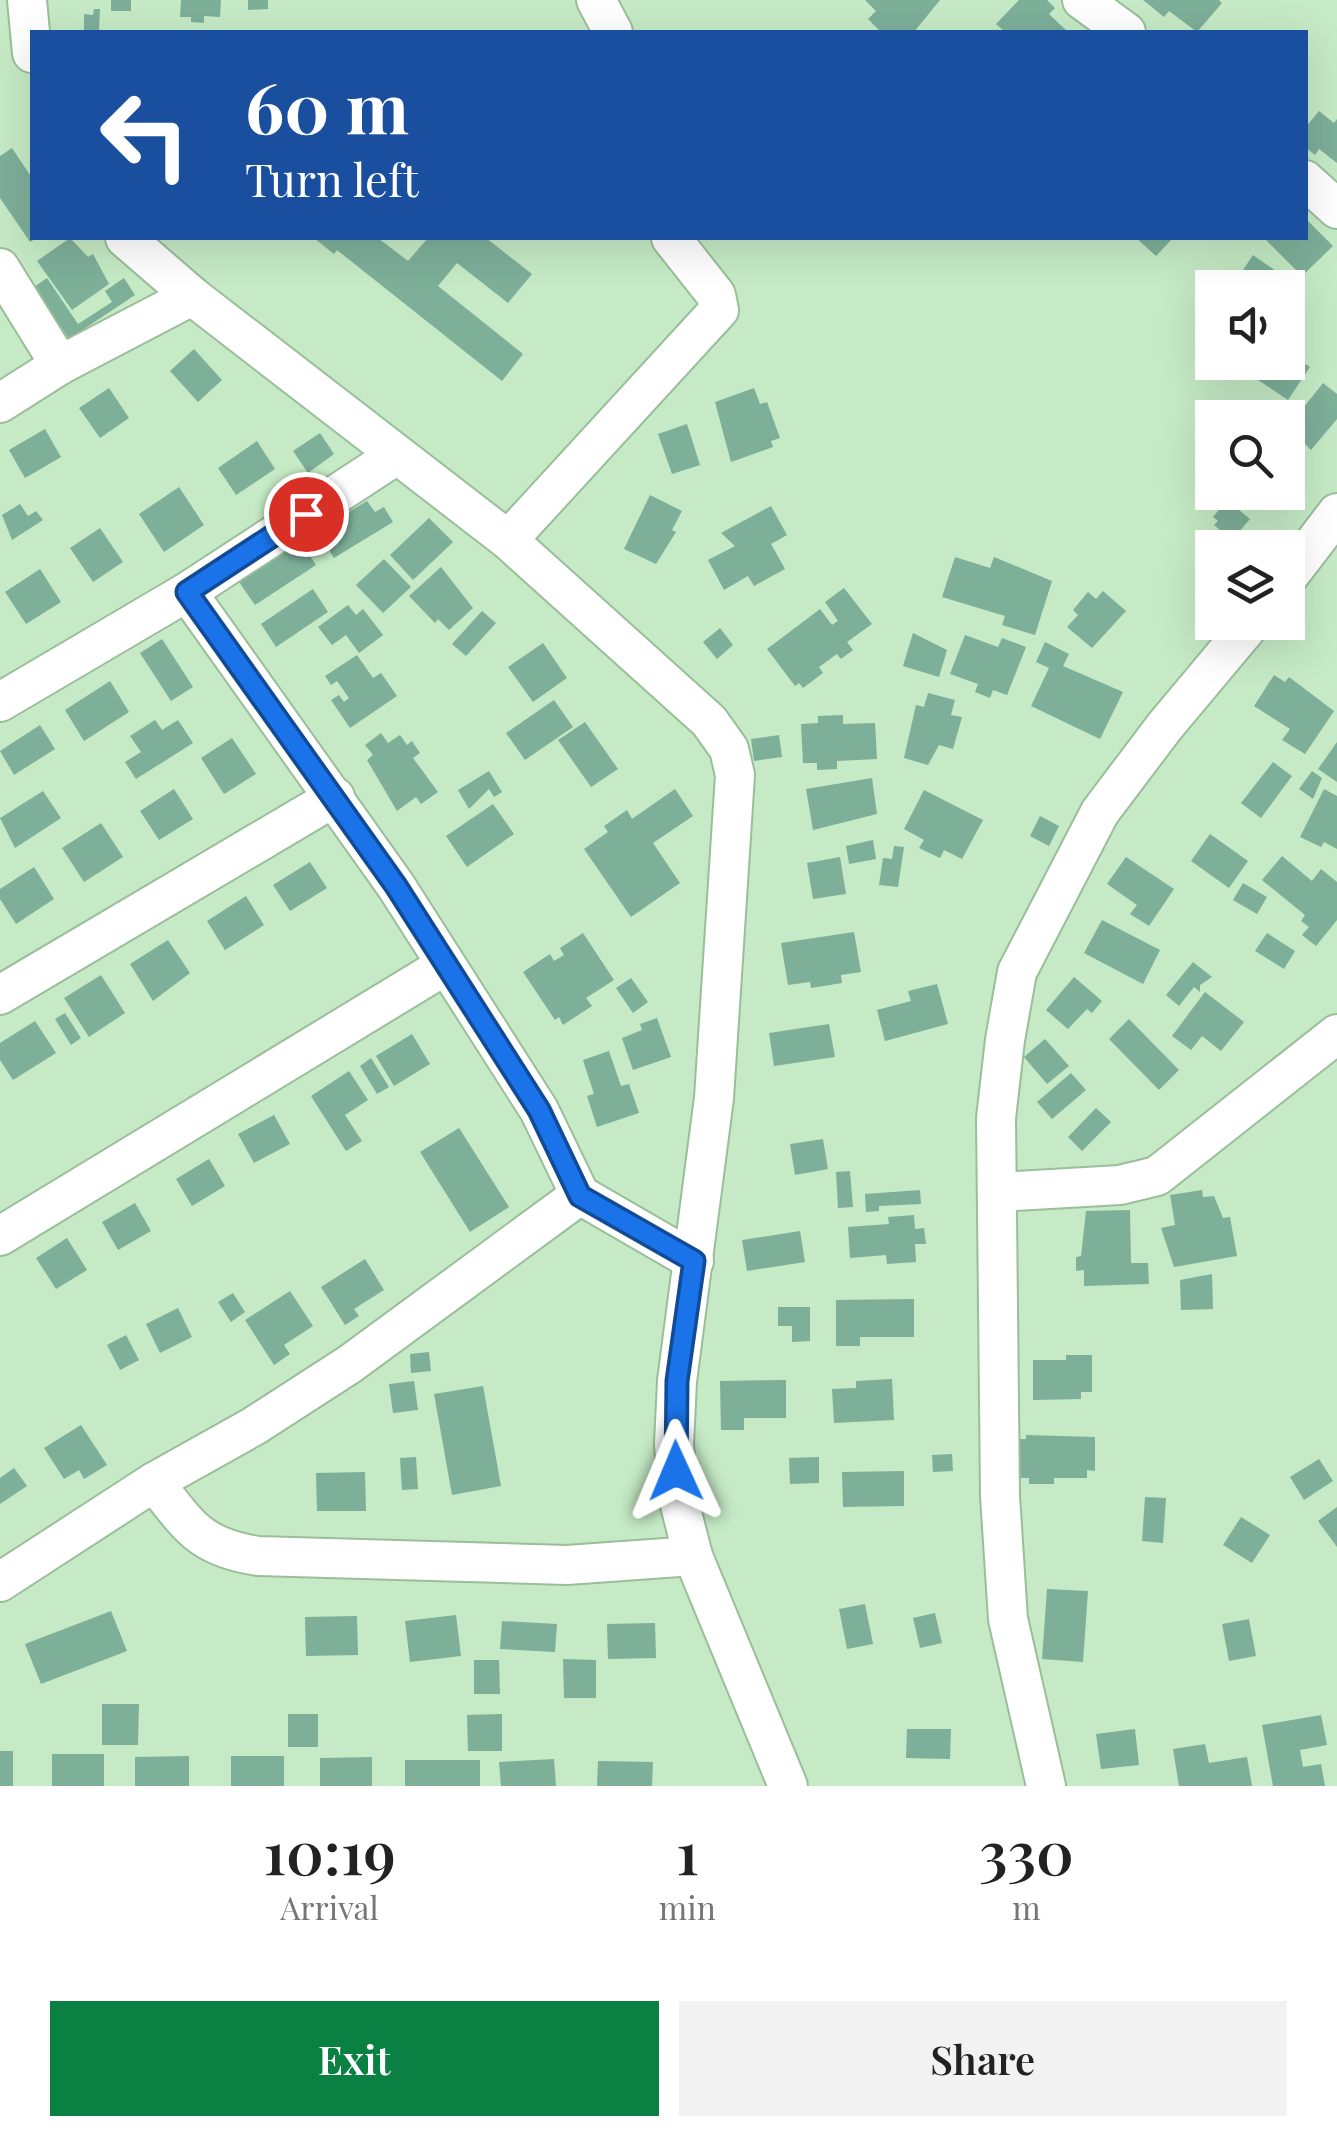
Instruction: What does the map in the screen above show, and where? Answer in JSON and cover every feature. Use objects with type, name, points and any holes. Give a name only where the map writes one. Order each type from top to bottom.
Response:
[{"type":"street","points":[[27,0],[30,32]]},
{"type":"street","points":[[596,0],[612,30]]},
{"type":"street","points":[[1082,0],[1123,30]]},
{"type":"street","points":[[1308,183],[1337,209]]},
{"type":"street","points":[[127,240],[395,456],[508,540],[709,721],[728,750],[735,775],[714,1098],[677,1381],[674,1444],[678,1498],[693,1556],[788,1786]]},
{"type":"street","points":[[508,540],[719,310],[716,295],[673,240]]},
{"type":"street","points":[[0,268],[60,365]]},
{"type":"street","points":[[0,403],[60,365],[192,296]]},
{"type":"street","points":[[0,702],[187,592],[395,456]]},
{"type":"street","points":[[1305,555],[1337,513]]},
{"type":"street","points":[[187,592],[335,796],[446,965],[539,1110],[580,1196],[694,1261]]},
{"type":"street","points":[[1046,1786],[1008,1620],[1000,1496],[996,1118],[1017,972],[1100,812],[1237,640]]},
{"type":"street","points":[[0,996],[335,796]]},
{"type":"street","points":[[0,1236],[446,965]]},
{"type":"street","points":[[997,1192],[1120,1185],[1157,1176],[1337,1034]]},
{"type":"street","points":[[0,1582],[154,1482],[254,1426],[350,1364],[580,1196]]},
{"type":"street","points":[[154,1482],[200,1539],[223,1550],[258,1556],[568,1565],[693,1556]]},
{"type":"building","points":[[111,0],[131,0],[131,11],[111,11]]},
{"type":"building","points":[[181,0],[221,0],[220,17],[204,16],[204,23],[191,22],[191,17],[180,17]]},
{"type":"building","points":[[248,0],[268,0],[268,9],[248,10]]},
{"type":"building","points":[[865,0],[940,0],[916,30],[879,30],[868,19],[876,11]]},
{"type":"building","points":[[1019,0],[1047,0],[1055,8],[1049,14],[1066,30],[1003,30],[996,24]]},
{"type":"building","points":[[1143,0],[1222,3],[1199,30],[1169,11],[1164,17]]},
{"type":"building","points":[[94,9],[100,9],[99,30],[84,30],[84,14],[93,15]]},
{"type":"building","points":[[1319,111],[1334,123],[1337,119],[1337,163],[1319,149],[1315,155],[1308,149],[1308,124]]},
{"type":"building","points":[[12,148],[30,175],[30,240],[34,240],[30,242],[0,198],[0,156]]},
{"type":"building","points":[[1308,221],[1333,246],[1305,273],[1296,270],[1266,240],[1308,240]]},
{"type":"building","points":[[72,240],[88,257],[93,254],[109,284],[72,310],[37,261]]},
{"type":"building","points":[[316,240],[381,240],[408,261],[426,240],[489,240],[532,274],[508,303],[457,263],[438,286],[523,354],[502,381],[337,250],[334,254]]},
{"type":"building","points":[[1138,240],[1171,240],[1156,256]]},
{"type":"building","points":[[1253,255],[1275,270],[1243,270]]},
{"type":"building","points":[[47,278],[78,324],[112,302],[105,291],[124,278],[135,295],[69,339],[34,287]]},
{"type":"building","points":[[194,349],[222,380],[198,402],[170,371]]},
{"type":"building","points":[[1258,380],[1301,380],[1288,400]]},
{"type":"building","points":[[1323,383],[1337,394],[1337,419],[1311,450],[1305,444],[1305,406]]},
{"type":"building","points":[[109,388],[129,418],[100,438],[79,408]]},
{"type":"building","points":[[754,388],[760,404],[767,402],[780,438],[771,441],[773,447],[731,462],[715,402]]},
{"type":"building","points":[[687,424],[700,465],[672,474],[658,434]]},
{"type":"building","points":[[45,429],[61,457],[25,478],[9,450]]},
{"type":"building","points":[[320,433],[334,454],[308,473],[293,451]]},
{"type":"building","points":[[257,441],[275,469],[236,495],[218,468]]},
{"type":"building","points":[[179,487],[204,525],[164,552],[139,514]]},
{"type":"building","points":[[650,495],[682,511],[672,530],[676,532],[656,564],[624,549]]},
{"type":"building","points":[[367,501],[375,512],[384,507],[393,522],[334,558],[317,531]]},
{"type":"building","points":[[20,504],[28,516],[36,511],[43,520],[12,540],[2,515]]},
{"type":"building","points":[[771,506],[787,535],[771,544],[785,569],[754,586],[748,576],[724,590],[708,560],[735,546],[721,533]]},
{"type":"building","points":[[1219,510],[1239,510],[1250,519],[1241,530],[1220,530],[1213,517]]},
{"type":"building","points":[[429,518],[453,542],[413,580],[390,555]]},
{"type":"building","points":[[100,528],[123,562],[93,582],[70,548]]},
{"type":"building","points":[[298,538],[316,565],[255,605],[237,579]]},
{"type":"building","points":[[955,557],[990,568],[994,557],[1052,581],[1035,635],[1002,625],[1005,616],[942,597]]},
{"type":"building","points":[[384,559],[411,587],[383,613],[356,585]]},
{"type":"building","points":[[441,567],[473,608],[449,630],[438,619],[435,623],[409,596]]},
{"type":"building","points":[[40,569],[61,602],[26,624],[5,592]]},
{"type":"building","points":[[844,588],[872,624],[847,642],[853,650],[841,659],[837,654],[819,667],[823,673],[803,688],[799,683],[795,686],[767,649],[820,609],[832,625],[838,621],[825,602]]},
{"type":"building","points":[[313,589],[328,612],[276,647],[261,624]]},
{"type":"building","points":[[1103,591],[1126,611],[1092,648],[1067,627],[1078,615],[1073,610],[1088,592],[1096,599]]},
{"type":"building","points":[[348,605],[356,615],[363,609],[383,635],[359,653],[346,635],[332,645],[318,627]]},
{"type":"building","points":[[482,611],[496,623],[466,656],[452,644]]},
{"type":"building","points":[[720,628],[733,645],[717,659],[703,642]]},
{"type":"building","points":[[913,633],[947,650],[939,677],[903,666]]},
{"type":"building","points":[[965,635],[998,647],[1002,638],[1026,647],[1007,695],[993,690],[990,698],[975,692],[978,684],[950,674]]},
{"type":"building","points":[[162,639],[193,687],[171,701],[140,653]]},
{"type":"building","points":[[1045,642],[1069,654],[1063,666],[1123,692],[1100,739],[1031,706],[1049,668],[1036,662]]},
{"type":"building","points":[[543,643],[567,678],[533,702],[508,667]]},
{"type":"building","points":[[357,655],[373,678],[381,673],[397,696],[350,728],[331,700],[339,695],[344,702],[349,698],[337,681],[331,685],[325,676]]},
{"type":"building","points":[[1274,675],[1285,682],[1289,677],[1334,711],[1305,754],[1282,740],[1290,729],[1254,706]]},
{"type":"building","points":[[110,681],[129,712],[84,741],[65,710]]},
{"type":"building","points":[[928,693],[955,700],[951,715],[962,717],[953,749],[939,745],[928,765],[904,758],[916,705],[924,707]]},
{"type":"building","points":[[554,700],[573,727],[525,760],[506,733]]},
{"type":"building","points":[[843,715],[843,724],[875,723],[877,759],[837,761],[837,769],[817,770],[817,763],[803,763],[801,724],[818,723],[818,716]]},
{"type":"building","points":[[155,720],[162,730],[178,720],[193,743],[136,779],[125,762],[141,752],[130,736]]},
{"type":"building","points":[[585,722],[618,769],[591,787],[558,740]]},
{"type":"building","points":[[40,725],[55,749],[14,775],[0,751]]},
{"type":"building","points":[[381,733],[388,743],[400,735],[407,745],[412,741],[420,753],[413,758],[438,792],[421,804],[416,797],[397,811],[367,760],[373,755],[365,745]]},
{"type":"building","points":[[779,735],[782,757],[754,761],[751,739]]},
{"type":"building","points":[[232,738],[256,774],[224,794],[201,758]]},
{"type":"building","points":[[1337,742],[1337,782],[1318,769]]},
{"type":"building","points":[[1273,762],[1292,776],[1261,818],[1241,803]]},
{"type":"building","points":[[489,771],[502,792],[494,797],[489,789],[469,809],[458,790]]},
{"type":"building","points":[[1312,771],[1322,778],[1313,799],[1299,789]]},
{"type":"building","points":[[872,778],[877,814],[813,830],[806,789]]},
{"type":"building","points":[[174,789],[193,819],[159,840],[140,811]]},
{"type":"building","points":[[675,789],[693,816],[653,843],[680,883],[631,917],[584,849],[608,832],[604,826],[627,810],[632,819]]},
{"type":"building","points":[[1324,789],[1337,796],[1337,849],[1324,842],[1321,847],[1300,837]]},
{"type":"building","points":[[924,790],[983,820],[962,859],[944,850],[940,858],[919,848],[924,840],[904,829]]},
{"type":"building","points":[[43,791],[61,818],[15,848],[0,818]]},
{"type":"building","points":[[493,804],[514,834],[467,867],[446,836]]},
{"type":"building","points":[[1040,816],[1059,826],[1049,846],[1030,836]]},
{"type":"building","points":[[101,823],[123,857],[84,882],[62,848]]},
{"type":"building","points":[[1210,834],[1248,861],[1229,888],[1191,861]]},
{"type":"building","points":[[873,840],[876,859],[849,864],[846,846]]},
{"type":"building","points":[[894,846],[904,847],[898,887],[879,885],[883,858],[892,859]]},
{"type":"building","points":[[1282,856],[1312,881],[1321,869],[1337,882],[1337,920],[1316,946],[1302,935],[1309,927],[1301,921],[1305,915],[1262,880]]},
{"type":"building","points":[[840,857],[846,894],[813,899],[807,863]]},
{"type":"building","points":[[1126,857],[1174,889],[1149,926],[1130,914],[1137,905],[1107,884]]},
{"type":"building","points":[[310,862],[327,888],[290,911],[273,885]]},
{"type":"building","points":[[34,867],[54,899],[16,924],[0,899],[0,889]]},
{"type":"building","points":[[1243,883],[1267,897],[1257,914],[1233,900]]},
{"type":"building","points":[[246,896],[264,925],[225,950],[207,921]]},
{"type":"building","points":[[1102,920],[1160,950],[1143,984],[1084,953]]},
{"type":"building","points":[[854,932],[861,972],[841,975],[842,983],[811,988],[810,982],[788,985],[781,943]]},
{"type":"building","points":[[583,933],[614,980],[586,998],[592,1006],[563,1025],[559,1017],[555,1020],[523,972],[550,954],[554,961],[564,955],[560,948]]},
{"type":"building","points":[[1267,933],[1295,951],[1284,969],[1255,951]]},
{"type":"building","points":[[168,940],[190,973],[153,1001],[130,964]]},
{"type":"building","points":[[1193,962],[1212,977],[1200,985],[1200,992],[1194,987],[1179,1006],[1166,995]]},
{"type":"building","points":[[101,975],[125,1013],[89,1037],[64,998]]},
{"type":"building","points":[[1074,977],[1102,1001],[1092,1013],[1087,1009],[1068,1029],[1046,1010]]},
{"type":"building","points":[[631,978],[648,1002],[633,1013],[616,988]]},
{"type":"building","points":[[937,984],[948,1024],[885,1041],[877,1010],[911,1001],[908,991]]},
{"type":"building","points":[[1205,992],[1244,1022],[1221,1051],[1202,1036],[1191,1050],[1172,1036]]},
{"type":"building","points":[[65,1013],[81,1038],[71,1045],[55,1019]]},
{"type":"building","points":[[657,1018],[671,1057],[633,1070],[622,1038],[642,1030],[640,1024]]},
{"type":"building","points":[[1129,1019],[1179,1070],[1159,1090],[1109,1039]]},
{"type":"building","points":[[35,1021],[56,1053],[13,1080],[0,1060],[0,1043]]},
{"type":"building","points":[[829,1024],[835,1057],[774,1066],[769,1033]]},
{"type":"building","points":[[412,1034],[430,1064],[394,1086],[376,1056]]},
{"type":"building","points":[[1045,1039],[1069,1066],[1047,1084],[1024,1057]]},
{"type":"building","points":[[609,1051],[621,1086],[629,1084],[639,1113],[597,1127],[587,1096],[594,1094],[583,1060]]},
{"type":"building","points":[[371,1058],[389,1087],[377,1094],[360,1066]]},
{"type":"building","points":[[349,1071],[368,1100],[345,1115],[362,1141],[346,1151],[311,1096]]},
{"type":"building","points":[[1071,1073],[1086,1090],[1052,1119],[1037,1102]]},
{"type":"building","points":[[1096,1108],[1111,1122],[1082,1151],[1068,1137]]},
{"type":"building","points":[[274,1115],[290,1144],[254,1163],[238,1134]]},
{"type":"building","points":[[459,1128],[509,1207],[470,1232],[420,1152]]},
{"type":"building","points":[[823,1139],[828,1169],[795,1175],[790,1144]]},
{"type":"building","points":[[209,1159],[225,1186],[192,1206],[176,1179]]},
{"type":"building","points":[[850,1171],[853,1207],[838,1208],[836,1172]]},
{"type":"building","points":[[920,1190],[921,1204],[879,1206],[879,1211],[866,1212],[865,1194]]},
{"type":"building","points":[[1202,1190],[1203,1197],[1214,1196],[1223,1218],[1230,1217],[1237,1256],[1174,1267],[1161,1228],[1175,1225],[1170,1195]]},
{"type":"building","points":[[135,1203],[151,1231],[118,1250],[102,1222]]},
{"type":"building","points":[[1130,1210],[1131,1263],[1148,1263],[1149,1284],[1084,1286],[1084,1270],[1076,1271],[1076,1257],[1081,1256],[1086,1211]]},
{"type":"building","points":[[914,1215],[915,1229],[924,1228],[926,1244],[915,1244],[916,1262],[887,1264],[886,1255],[850,1258],[848,1227],[889,1224],[888,1217]]},
{"type":"building","points":[[800,1231],[805,1262],[747,1271],[742,1240]]},
{"type":"building","points":[[67,1238],[87,1270],[56,1289],[36,1258]]},
{"type":"building","points":[[365,1259],[384,1290],[354,1309],[359,1316],[345,1325],[321,1287]]},
{"type":"building","points":[[1212,1274],[1213,1309],[1181,1310],[1180,1280]]},
{"type":"building","points":[[290,1291],[313,1326],[284,1345],[290,1354],[274,1365],[245,1320]]},
{"type":"building","points":[[233,1293],[245,1312],[231,1322],[218,1302]]},
{"type":"building","points":[[914,1299],[914,1337],[860,1337],[860,1346],[836,1346],[836,1300]]},
{"type":"building","points":[[778,1307],[810,1307],[810,1341],[792,1342],[792,1326],[778,1326]]},
{"type":"building","points":[[178,1308],[192,1337],[160,1353],[146,1324]]},
{"type":"building","points":[[126,1335],[139,1360],[120,1370],[107,1345]]},
{"type":"building","points":[[429,1352],[431,1371],[411,1373],[410,1354]]},
{"type":"building","points":[[1066,1355],[1092,1355],[1092,1392],[1081,1392],[1081,1399],[1033,1400],[1033,1360],[1066,1360]]},
{"type":"building","points":[[892,1379],[894,1420],[834,1423],[832,1389],[856,1388],[856,1381]]},
{"type":"building","points":[[786,1380],[786,1418],[744,1418],[744,1430],[721,1430],[720,1381]]},
{"type":"building","points":[[414,1381],[418,1410],[393,1413],[389,1384]]},
{"type":"building","points":[[483,1386],[501,1486],[452,1495],[434,1394]]},
{"type":"building","points":[[81,1425],[107,1465],[84,1479],[79,1470],[64,1479],[44,1448]]},
{"type":"building","points":[[1026,1435],[1095,1437],[1095,1471],[1087,1470],[1087,1478],[1054,1478],[1054,1484],[1029,1484],[1029,1478],[1019,1478],[1019,1439],[1026,1439]]},
{"type":"building","points":[[952,1454],[953,1471],[933,1472],[932,1455]]},
{"type":"building","points":[[416,1457],[418,1489],[402,1490],[400,1458]]},
{"type":"building","points":[[819,1457],[819,1483],[790,1484],[789,1458]]},
{"type":"building","points":[[1319,1459],[1333,1481],[1304,1500],[1290,1477]]},
{"type":"building","points":[[14,1468],[27,1486],[0,1504],[0,1478]]},
{"type":"building","points":[[904,1471],[904,1506],[843,1507],[842,1472]]},
{"type":"building","points":[[365,1472],[366,1511],[317,1511],[316,1473]]},
{"type":"building","points":[[1145,1497],[1166,1498],[1163,1543],[1142,1541]]},
{"type":"building","points":[[1337,1507],[1337,1547],[1318,1521]]},
{"type":"building","points":[[1241,1517],[1270,1535],[1252,1563],[1223,1545]]},
{"type":"building","points":[[1047,1589],[1088,1591],[1083,1662],[1042,1659]]},
{"type":"building","points":[[865,1604],[873,1644],[847,1649],[839,1609]]},
{"type":"building","points":[[111,1611],[127,1651],[41,1684],[25,1644]]},
{"type":"building","points":[[935,1613],[942,1643],[920,1648],[913,1618]]},
{"type":"building","points":[[456,1615],[461,1656],[410,1662],[405,1621]]},
{"type":"building","points":[[357,1616],[358,1655],[306,1656],[305,1617]]},
{"type":"building","points":[[1249,1619],[1256,1656],[1229,1661],[1222,1624]]},
{"type":"building","points":[[502,1621],[557,1624],[555,1652],[500,1649]]},
{"type":"building","points":[[655,1623],[656,1658],[608,1659],[607,1624]]},
{"type":"building","points":[[563,1659],[596,1660],[596,1698],[564,1698]]},
{"type":"building","points":[[474,1660],[499,1660],[500,1694],[474,1694]]},
{"type":"building","points":[[102,1704],[139,1704],[138,1745],[102,1745]]},
{"type":"building","points":[[288,1714],[318,1714],[318,1747],[288,1747]]},
{"type":"building","points":[[502,1714],[502,1751],[468,1751],[467,1715]]},
{"type":"building","points":[[1321,1715],[1327,1745],[1300,1750],[1303,1767],[1321,1764],[1325,1786],[1273,1786],[1262,1725]]},
{"type":"building","points":[[907,1729],[951,1729],[950,1759],[906,1758]]},
{"type":"building","points":[[1135,1729],[1139,1765],[1101,1769],[1096,1734]]},
{"type":"building","points":[[1205,1744],[1209,1763],[1247,1757],[1252,1786],[1179,1786],[1173,1749]]},
{"type":"building","points":[[0,1751],[13,1751],[13,1786],[0,1786]]},
{"type":"building","points":[[52,1754],[104,1754],[104,1786],[52,1786]]},
{"type":"building","points":[[189,1756],[189,1786],[135,1786],[135,1757]]},
{"type":"building","points":[[231,1756],[284,1756],[284,1786],[231,1786]]},
{"type":"building","points":[[372,1757],[372,1786],[320,1786],[320,1758]]},
{"type":"building","points":[[554,1759],[556,1786],[501,1786],[499,1762]]},
{"type":"building","points":[[405,1760],[480,1760],[480,1786],[405,1786]]},
{"type":"building","points":[[598,1761],[653,1762],[652,1786],[597,1786]]},
{"type":"route","points":[[306,514],[187,592],[396,886],[539,1110],[580,1196],[694,1261],[677,1381],[676,1471]]}]
